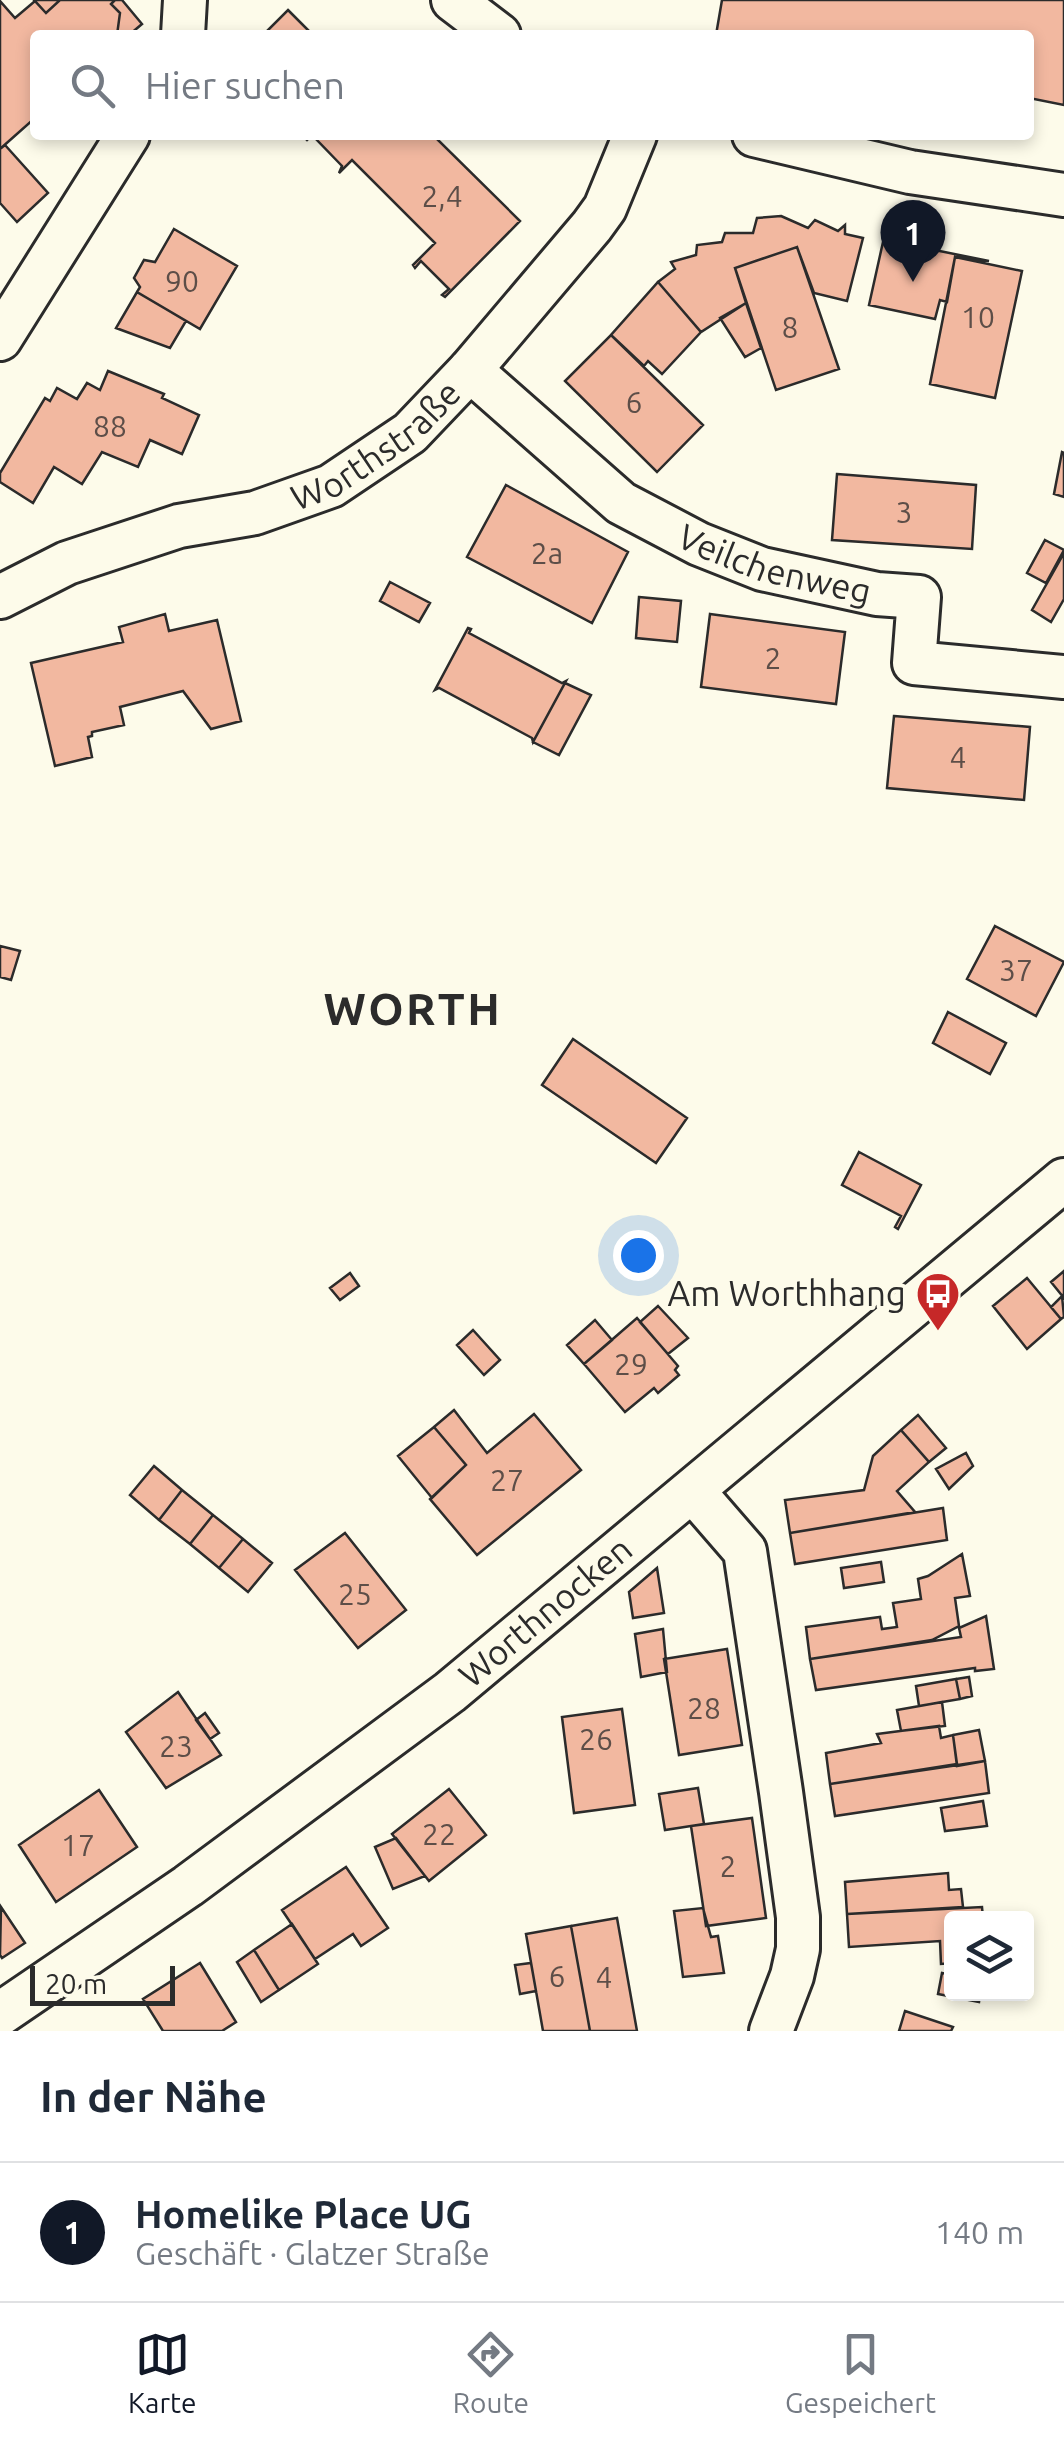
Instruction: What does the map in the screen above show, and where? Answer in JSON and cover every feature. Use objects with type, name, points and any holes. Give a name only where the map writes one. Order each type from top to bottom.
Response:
[{"type":"street","points":[[183,30],[186,0]]},
{"type":"street","points":[[453,0],[492,30]]},
{"type":"street","points":[[0,338],[125,140]]},
{"type":"street","name":"Worthstraße","points":[[0,598],[68,563],[179,526],[256,513],[331,486],[410,433],[470,370],[605,208],[632,140]]},
{"type":"street","points":[[775,140],[910,172],[1064,195]]},
{"type":"street","name":"Veilchenweg","points":[[470,370],[622,503],[699,544],[762,569],[877,594],[919,597],[914,663],[1064,676]]},
{"type":"street","name":"Worthnocken","points":[[0,2014],[188,1886],[450,1692],[1064,1180]]},
{"type":"street","points":[[694,1491],[745,1551],[786,1828],[798,1917],[798,1949],[792,1976],[770,2031]]},
{"type":"building","points":[[34,0],[60,0],[46,13]]},
{"type":"building","points":[[60,0],[115,0],[111,4],[120,13],[118,30],[30,30],[30,122],[0,149],[0,1],[15,18],[35,1],[46,13]]},
{"type":"building","points":[[122,0],[142,24],[135,30],[118,30],[120,13],[111,4]]},
{"type":"building","points":[[722,0],[1064,0],[1064,105],[1034,99],[1034,30],[717,30]]},
{"type":"building","points":[[288,10],[308,30],[268,30]]},
{"type":"building","points":[[317,140],[438,140],[520,221],[445,297],[442,295],[449,289],[421,261],[415,268],[413,265],[435,243],[352,160],[339,173],[342,166]]},
{"type":"building","points":[[5,145],[48,193],[17,222],[0,203],[0,149]]},
{"type":"building","points":[[781,216],[808,228],[815,220],[838,231],[845,225],[845,234],[863,238],[847,301],[814,293],[797,247],[735,268],[746,303],[701,332],[658,282],[675,269],[671,262],[696,255],[697,245],[722,242],[725,233],[753,233],[757,218]]},
{"type":"building","points":[[174,229],[237,266],[200,329],[137,292],[140,287],[134,278],[144,260],[155,262]]},
{"type":"building","points":[[883,242],[989,261],[955,257],[947,302],[940,300],[935,319],[869,305]]},
{"type":"building","points":[[797,247],[839,369],[776,390],[735,268]]},
{"type":"building","points":[[955,257],[1022,271],[995,398],[930,384]]},
{"type":"building","points":[[658,282],[701,332],[662,374],[648,361],[644,366],[611,335]]},
{"type":"building","points":[[137,292],[186,321],[170,348],[116,328]]},
{"type":"building","points":[[746,303],[761,348],[745,357],[720,318]]},
{"type":"building","points":[[611,335],[703,425],[657,472],[565,381]]},
{"type":"building","points":[[108,371],[164,394],[162,398],[199,415],[182,454],[150,440],[138,467],[102,452],[82,484],[54,467],[33,503],[0,482],[0,473],[45,398],[50,401],[57,388],[77,399],[87,383],[100,390]]},
{"type":"building","points":[[1064,453],[1064,497],[1054,494]]},
{"type":"building","points":[[837,474],[976,485],[972,549],[832,540]]},
{"type":"building","points":[[506,485],[628,552],[592,623],[467,557]]},
{"type":"building","points":[[1045,540],[1064,550],[1046,583],[1027,573]]},
{"type":"building","points":[[1064,553],[1064,599],[1051,622],[1032,610]]},
{"type":"building","points":[[390,582],[430,603],[419,622],[380,601]]},
{"type":"building","points":[[639,597],[681,601],[677,642],[636,638]]},
{"type":"building","points":[[165,614],[169,631],[217,620],[241,721],[211,729],[183,691],[120,707],[124,725],[92,732],[88,737],[92,757],[55,766],[31,663],[123,642],[119,627]]},
{"type":"building","points":[[710,614],[845,632],[836,704],[701,687]]},
{"type":"building","points":[[468,628],[469,633],[562,683],[566,681],[533,742],[439,688],[435,690]]},
{"type":"building","points":[[565,683],[591,695],[559,755],[533,742]]},
{"type":"building","points":[[894,716],[1030,727],[1024,800],[887,788]]},
{"type":"building","points":[[995,926],[1064,962],[1036,1016],[967,979]]},
{"type":"building","points":[[0,946],[20,951],[11,980],[0,977]]},
{"type":"building","points":[[948,1012],[1006,1043],[990,1074],[933,1043]]},
{"type":"building","points":[[573,1039],[687,1118],[656,1163],[542,1085]]},
{"type":"building","points":[[859,1152],[921,1185],[898,1229],[895,1227],[901,1216],[842,1185]]},
{"type":"building","points":[[1064,1271],[1064,1298],[1051,1282]]},
{"type":"building","points":[[350,1273],[359,1286],[340,1300],[330,1288]]},
{"type":"building","points":[[1027,1278],[1061,1319],[1027,1349],[993,1306]]},
{"type":"building","points":[[1062,1296],[1064,1317],[1061,1319],[1051,1307]]},
{"type":"building","points":[[658,1306],[688,1338],[668,1354],[640,1322]]},
{"type":"building","points":[[637,1318],[678,1366],[675,1370],[679,1375],[658,1393],[654,1388],[625,1412],[584,1364]]},
{"type":"building","points":[[595,1320],[612,1340],[584,1364],[567,1345]]},
{"type":"building","points":[[473,1330],[500,1360],[484,1375],[457,1345]]},
{"type":"building","points":[[454,1410],[487,1453],[534,1414],[581,1470],[477,1555],[430,1499],[466,1465],[434,1427]]},
{"type":"building","points":[[918,1415],[946,1448],[929,1462],[901,1430]]},
{"type":"building","points":[[434,1427],[466,1465],[432,1498],[398,1456]]},
{"type":"building","points":[[901,1430],[929,1462],[897,1491],[915,1512],[790,1533],[785,1500],[864,1490],[873,1456]]},
{"type":"building","points":[[966,1453],[973,1466],[949,1489],[936,1469]]},
{"type":"building","points":[[154,1466],[182,1490],[159,1520],[130,1495]]},
{"type":"building","points":[[182,1490],[213,1515],[190,1544],[159,1520]]},
{"type":"building","points":[[943,1508],[947,1540],[795,1564],[790,1533]]},
{"type":"building","points":[[213,1515],[243,1539],[219,1568],[190,1544]]},
{"type":"building","points":[[345,1533],[406,1610],[358,1648],[295,1570]]},
{"type":"building","points":[[243,1539],[272,1563],[248,1592],[219,1568]]},
{"type":"building","points":[[962,1554],[970,1596],[955,1598],[959,1626],[932,1640],[810,1659],[806,1627],[880,1617],[882,1629],[897,1627],[893,1603],[921,1599],[918,1579]]},
{"type":"building","points":[[881,1562],[884,1582],[844,1588],[841,1568]]},
{"type":"building","points":[[657,1568],[664,1613],[633,1618],[629,1592]]},
{"type":"building","points":[[986,1616],[994,1669],[975,1668],[816,1690],[810,1659],[961,1637],[959,1628]]},
{"type":"building","points":[[663,1629],[667,1672],[641,1677],[635,1634]]},
{"type":"building","points":[[727,1649],[742,1745],[679,1755],[664,1659]]},
{"type":"building","points":[[969,1677],[972,1696],[960,1699],[956,1679]]},
{"type":"building","points":[[956,1679],[960,1699],[919,1706],[916,1686]]},
{"type":"building","points":[[178,1692],[221,1755],[166,1788],[126,1732]]},
{"type":"building","points":[[942,1702],[945,1726],[901,1731],[897,1710]]},
{"type":"building","points":[[622,1709],[635,1805],[574,1813],[562,1717]]},
{"type":"building","points":[[205,1713],[219,1733],[210,1739],[196,1720]]},
{"type":"building","points":[[939,1726],[941,1738],[953,1735],[957,1764],[830,1784],[826,1753],[881,1743],[877,1734]]},
{"type":"building","points":[[979,1730],[985,1761],[957,1766],[953,1735]]},
{"type":"building","points":[[985,1761],[989,1793],[835,1816],[830,1784]]},
{"type":"building","points":[[698,1788],[704,1824],[665,1830],[659,1794]]},
{"type":"building","points":[[449,1789],[486,1835],[429,1881],[392,1834]]},
{"type":"building","points":[[99,1790],[137,1847],[56,1902],[19,1845]]},
{"type":"building","points":[[983,1801],[987,1826],[945,1831],[941,1808]]},
{"type":"building","points":[[752,1818],[766,1918],[706,1926],[691,1826]]},
{"type":"building","points":[[396,1838],[425,1876],[393,1889],[375,1847]]},
{"type":"building","points":[[346,1867],[388,1928],[361,1946],[353,1934],[315,1959],[282,1910]]},
{"type":"building","points":[[948,1873],[949,1890],[961,1889],[963,1907],[847,1914],[845,1882]]},
{"type":"building","points":[[1,1907],[25,1943],[2,1958],[0,1955]]},
{"type":"building","points":[[982,1907],[982,1911],[944,1911],[941,1964],[940,1941],[849,1947],[847,1914]]},
{"type":"building","points":[[703,1908],[711,1937],[718,1936],[724,1973],[683,1977],[674,1911]]},
{"type":"building","points":[[617,1918],[637,2031],[590,2031],[571,1926]]},
{"type":"building","points":[[292,1924],[318,1964],[279,1990],[254,1950]]},
{"type":"building","points":[[571,1926],[590,2031],[543,2031],[526,1934]]},
{"type":"building","points":[[254,1950],[279,1990],[261,2002],[237,1962]]},
{"type":"building","points":[[200,1963],[236,2022],[222,2031],[163,2031],[143,1999]]},
{"type":"building","points":[[531,1963],[536,1991],[520,1994],[515,1965]]},
{"type":"building","points":[[942,1973],[944,1973],[944,1995],[938,1994]]},
{"type":"building","points":[[905,2011],[953,2027],[951,2031],[899,2031]]},
{"type":"place","name":"Homelike Place UG","points":[[913,282]]},
{"type":"place","name":"Am Worthhang","points":[[938,1332]]},
{"type":"district","name":"WORTH","points":[[413,1009]]}]
